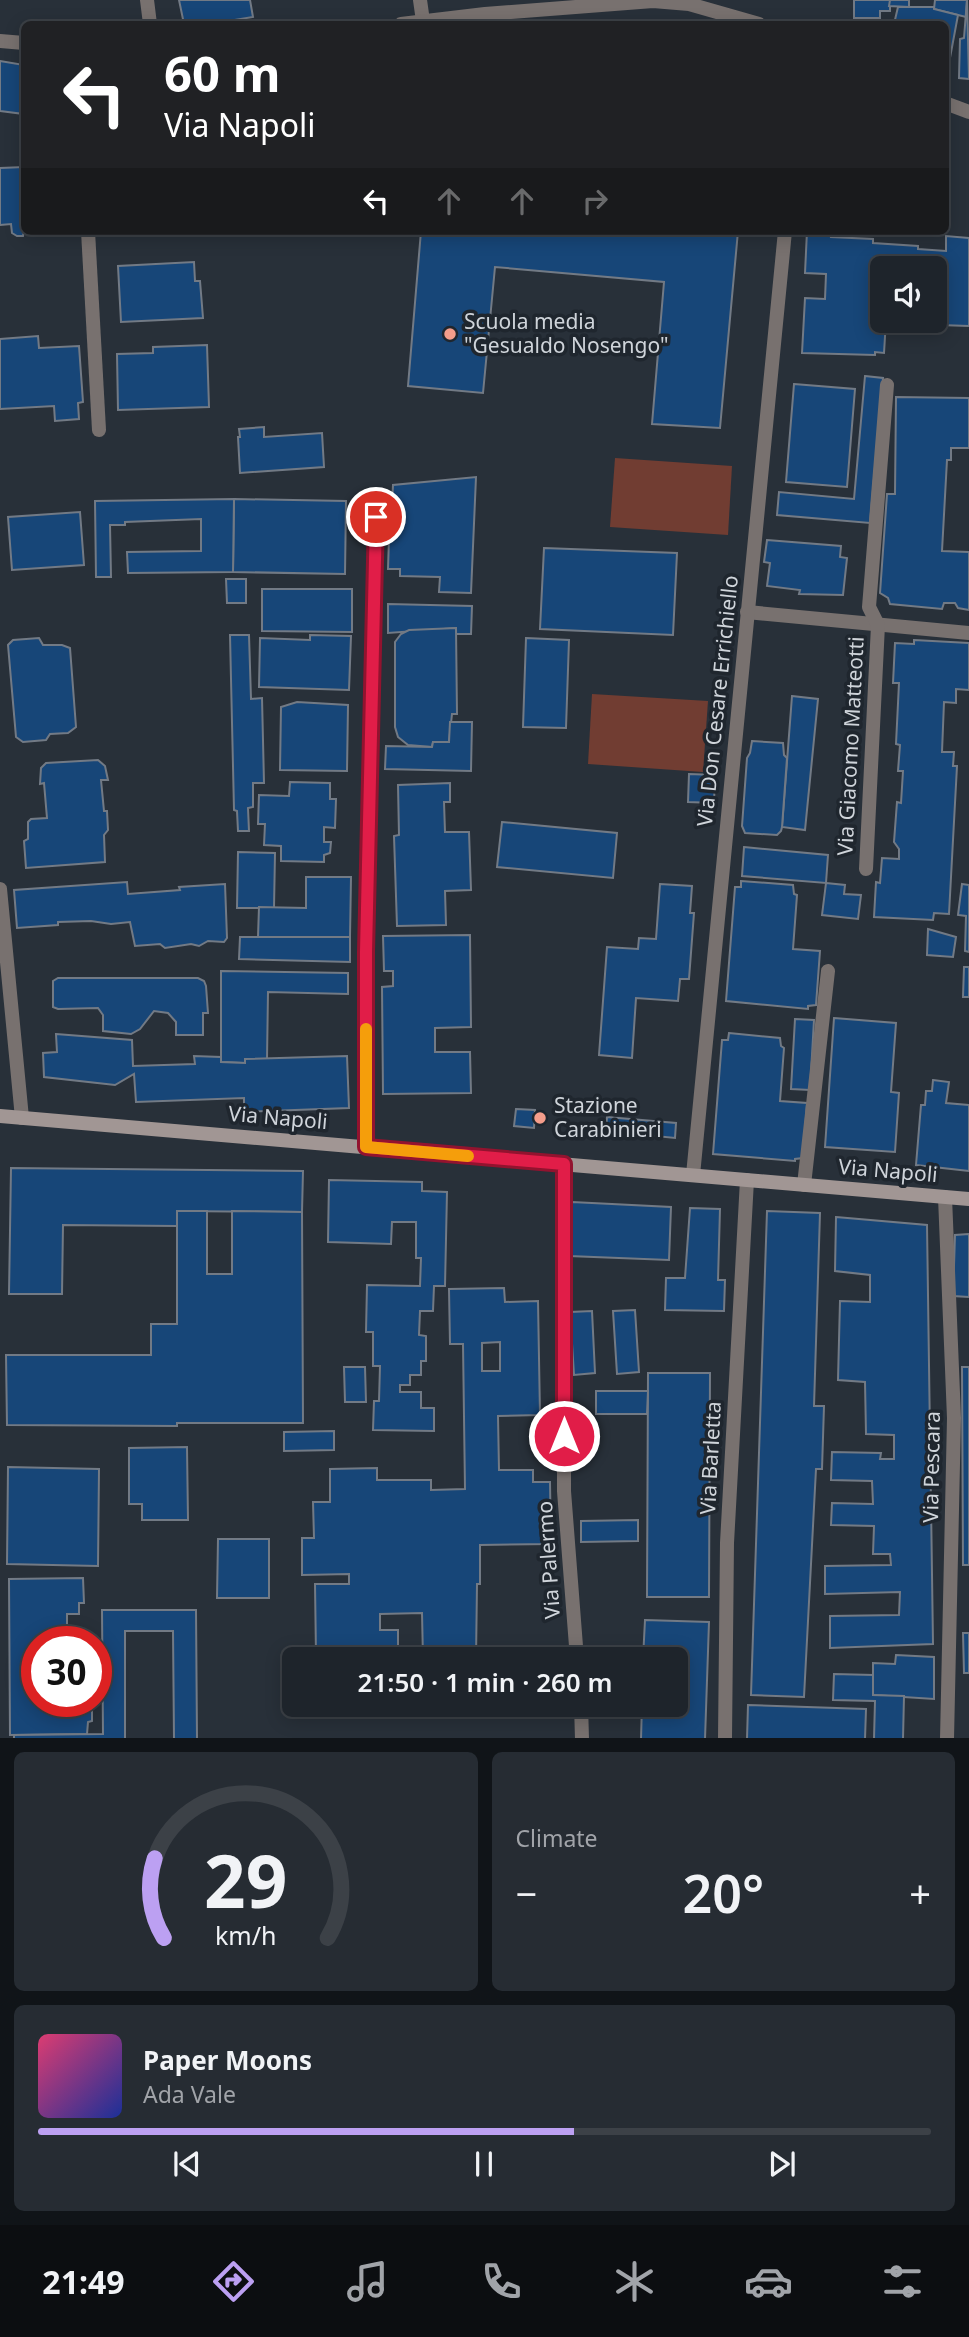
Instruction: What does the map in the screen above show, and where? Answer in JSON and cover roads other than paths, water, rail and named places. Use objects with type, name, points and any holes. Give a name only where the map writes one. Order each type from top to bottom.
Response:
[{"type":"main road","name":"Via Napoli","points":[[0,1115],[969,1199]]},
{"type":"street","points":[[147,0],[150,21]]},
{"type":"street","points":[[420,0],[423,21]]},
{"type":"street","points":[[431,21],[485,14],[653,1],[689,4],[748,21]]},
{"type":"street","points":[[0,41],[21,43]]},
{"type":"street","points":[[949,104],[969,112]]},
{"type":"street","points":[[88,235],[99,429]]},
{"type":"street","name":"Via Don Cesare Errichiello","points":[[693,1175],[785,235]]},
{"type":"street","name":"Via Giacomo Matteotti","points":[[866,869],[878,625],[869,607],[887,385]]},
{"type":"street","points":[[366,1147],[366,952],[376,517]]},
{"type":"street","name":"Via Giacomo Matteotti","points":[[747,612],[969,633]]},
{"type":"street","points":[[0,889],[22,1118]]},
{"type":"street","points":[[803,1185],[828,971]]},
{"type":"street","name":"Via Palermo","points":[[564,1164],[564,1491],[576,1647]]},
{"type":"street","name":"Via Barletta","points":[[725,1738],[727,1543],[747,1180]]},
{"type":"street","name":"Via Pescara","points":[[945,1197],[954,1418],[947,1738]]},
{"type":"street","points":[[581,1717],[582,1738]]},
{"type":"place","name":"Scuola media \"Gesualdo Nosengo\"","points":[[450,334]]},
{"type":"place","name":"Stazione Carabinieri","points":[[540,1118]]}]
